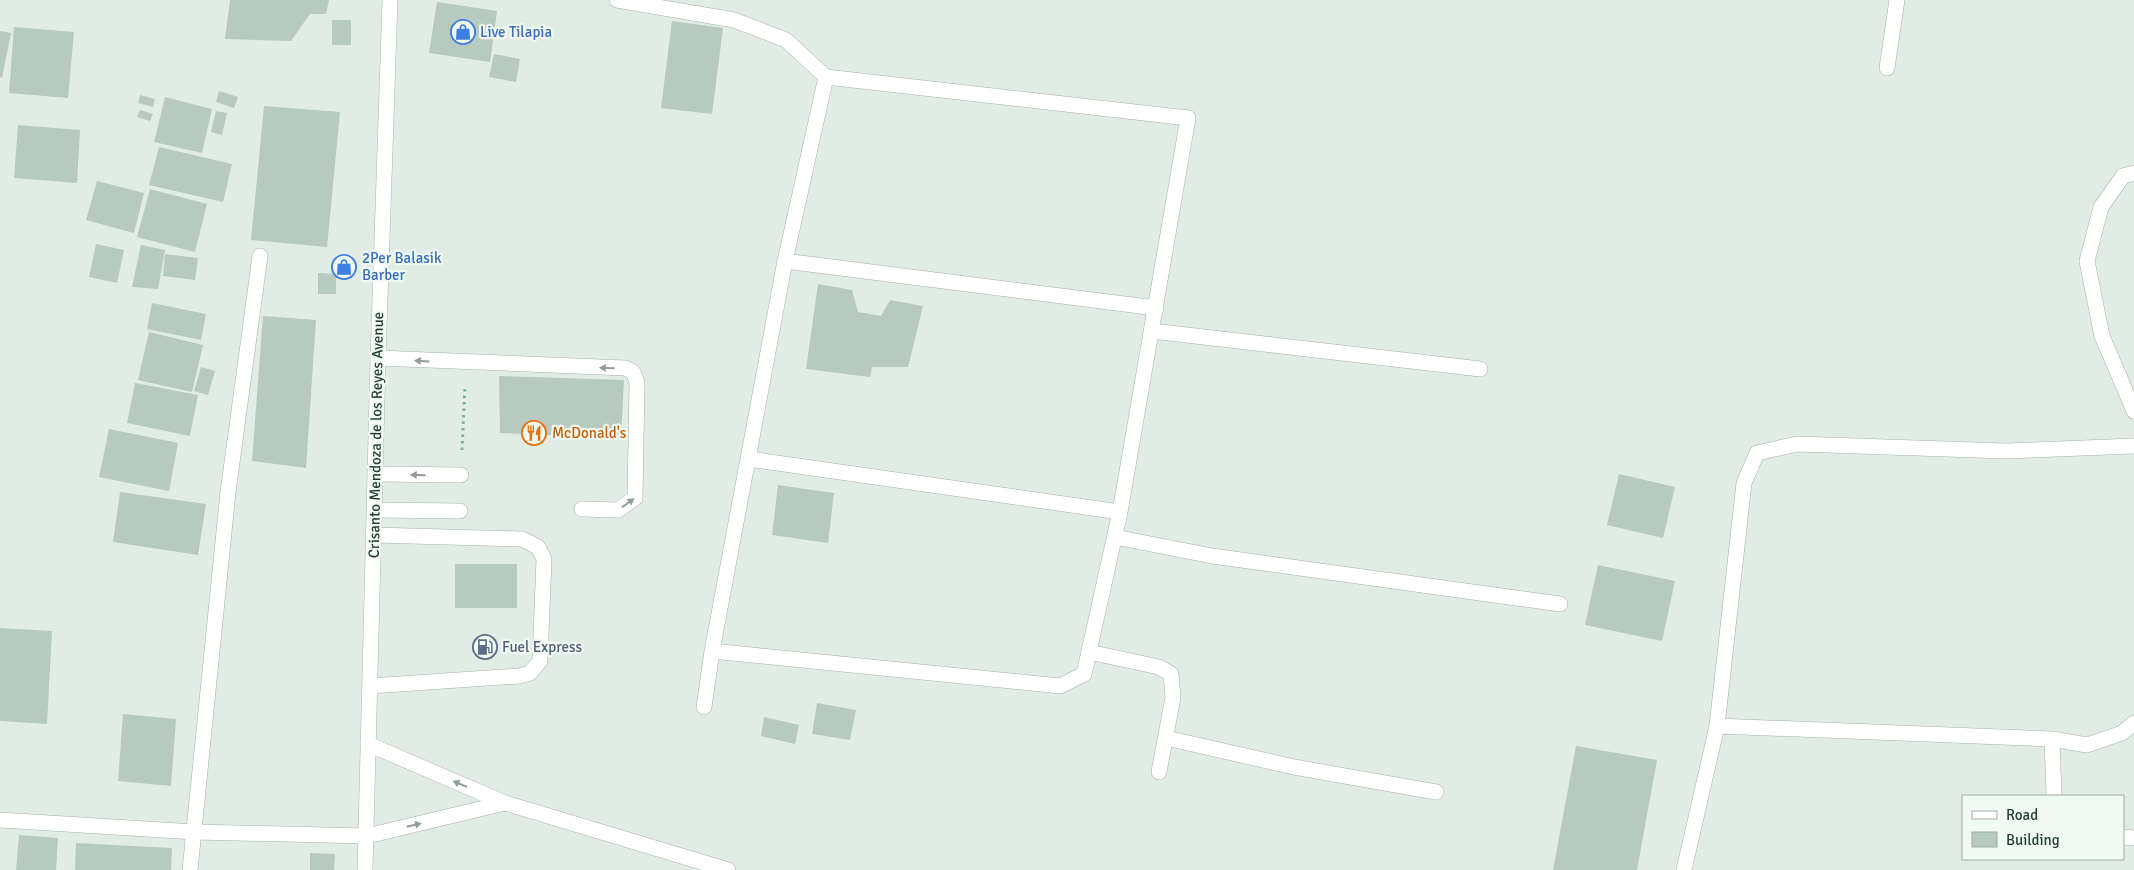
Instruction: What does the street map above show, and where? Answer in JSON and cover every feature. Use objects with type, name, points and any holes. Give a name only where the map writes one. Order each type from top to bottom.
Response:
[{"type":"street","name":"Crisanto Mendoza de los Reyes Avenue","points":[[365,870],[378,358],[390,0]]},
{"type":"street","points":[[617,0],[734,20],[786,40],[826,77],[1188,118],[1120,512],[1084,674],[1060,686],[712,651]]},
{"type":"street","points":[[1887,68],[1897,0]]},
{"type":"street","points":[[704,707],[712,651],[785,261],[826,77]]},
{"type":"street","points":[[2134,173],[2123,176],[2101,207],[2087,261],[2102,336],[2134,411]]},
{"type":"street","points":[[190,870],[228,492],[260,256]]},
{"type":"street","points":[[785,261],[1156,308]]},
{"type":"street","points":[[1152,331],[1480,369]]},
{"type":"street","points":[[378,358],[625,368],[633,372],[637,382],[635,498],[618,510],[582,509]]},
{"type":"street","points":[[1684,870],[1717,726],[1744,483],[1756,453],[1797,444],[2006,451],[2134,446]]},
{"type":"street","points":[[749,459],[1120,512]]},
{"type":"street","points":[[375,474],[461,475]]},
{"type":"street","points":[[375,510],[460,511]]},
{"type":"street","points":[[370,686],[519,676],[530,672],[540,661],[544,560],[538,547],[522,539],[374,535]]},
{"type":"street","points":[[1115,537],[1212,556],[1560,604]]},
{"type":"street","points":[[1089,652],[1160,667],[1171,674],[1173,697],[1159,772]]},
{"type":"street","points":[[1717,726],[2052,739],[2087,745],[2122,733],[2134,723]]},
{"type":"street","points":[[1166,738],[1294,767],[1436,792]]},
{"type":"street","points":[[2052,739],[2054,795]]},
{"type":"street","points":[[368,744],[505,803],[728,870]]},
{"type":"street","points":[[0,820],[195,832],[367,836],[505,803]]},
{"type":"path","points":[[461,475],[466,363]]},
{"type":"building","points":[[230,0],[329,0],[326,14],[310,14],[291,41],[225,39]]},
{"type":"building","name":"Live Tilapia","points":[[437,2],[497,11],[490,62],[429,53]]},
{"type":"building","points":[[332,20],[351,20],[351,45],[332,45]]},
{"type":"building","points":[[672,21],[723,28],[712,114],[661,108]]},
{"type":"building","points":[[14,27],[74,32],[68,98],[9,93]]},
{"type":"building","points":[[0,31],[11,33],[2,78],[0,77]]},
{"type":"building","points":[[494,54],[520,59],[516,82],[489,77]]},
{"type":"building","points":[[219,91],[238,97],[234,108],[216,102]]},
{"type":"building","points":[[140,95],[155,99],[153,107],[138,103]]},
{"type":"building","points":[[165,97],[212,109],[202,153],[154,142]]},
{"type":"building","points":[[264,106],[340,112],[327,247],[251,240]]},
{"type":"building","points":[[140,110],[153,114],[150,121],[137,117]]},
{"type":"building","points":[[216,111],[227,113],[222,135],[211,132]]},
{"type":"building","points":[[18,125],[80,130],[77,183],[14,178]]},
{"type":"building","points":[[159,147],[232,164],[223,202],[149,185]]},
{"type":"building","points":[[97,181],[144,193],[134,233],[86,220]]},
{"type":"building","points":[[150,189],[207,204],[195,252],[137,237]]},
{"type":"building","points":[[96,244],[124,250],[117,283],[89,277]]},
{"type":"building","points":[[141,245],[165,250],[158,289],[132,287]]},
{"type":"building","points":[[165,254],[198,258],[195,280],[163,276]]},
{"type":"building","points":[[318,273],[336,274],[336,294],[318,294]]},
{"type":"building","points":[[818,284],[852,290],[858,312],[881,316],[890,300],[923,306],[908,367],[872,367],[870,377],[806,369]]},
{"type":"building","points":[[152,303],[206,314],[201,340],[147,329]]},
{"type":"building","points":[[263,316],[316,320],[306,468],[252,461]]},
{"type":"building","points":[[149,332],[203,345],[192,392],[138,380]]},
{"type":"building","points":[[201,367],[215,371],[208,395],[194,391]]},
{"type":"building","points":[[499,376],[624,380],[621,438],[500,433]]},
{"type":"building","points":[[135,383],[198,395],[190,436],[127,423]]},
{"type":"building","points":[[109,429],[178,443],[169,491],[99,477]]},
{"type":"building","points":[[1619,474],[1675,487],[1663,538],[1607,525]]},
{"type":"building","points":[[778,485],[834,493],[828,543],[772,535]]},
{"type":"building","points":[[120,492],[206,504],[198,555],[113,542]]},
{"type":"building","points":[[455,564],[517,564],[517,608],[455,608]]},
{"type":"building","points":[[1598,565],[1675,581],[1662,641],[1585,625]]},
{"type":"building","points":[[0,628],[52,631],[47,724],[0,721]]},
{"type":"building","points":[[817,703],[856,710],[850,740],[812,734]]},
{"type":"building","points":[[123,714],[176,719],[171,786],[118,781]]},
{"type":"building","points":[[764,717],[799,725],[795,744],[761,736]]},
{"type":"building","points":[[1576,746],[1657,760],[1637,870],[1553,870]]},
{"type":"building","points":[[19,835],[58,838],[56,870],[16,870]]},
{"type":"building","points":[[76,843],[172,848],[171,870],[75,870]]},
{"type":"building","points":[[310,853],[335,854],[334,870],[310,870]]},
{"type":"place","name":"Live Tilapia","points":[[463,32]]},
{"type":"place","name":"2Per Balasik Barber","points":[[344,267]]},
{"type":"place","name":"McDonald's","points":[[534,433]]},
{"type":"place","name":"Fuel Express","points":[[485,647]]}]
